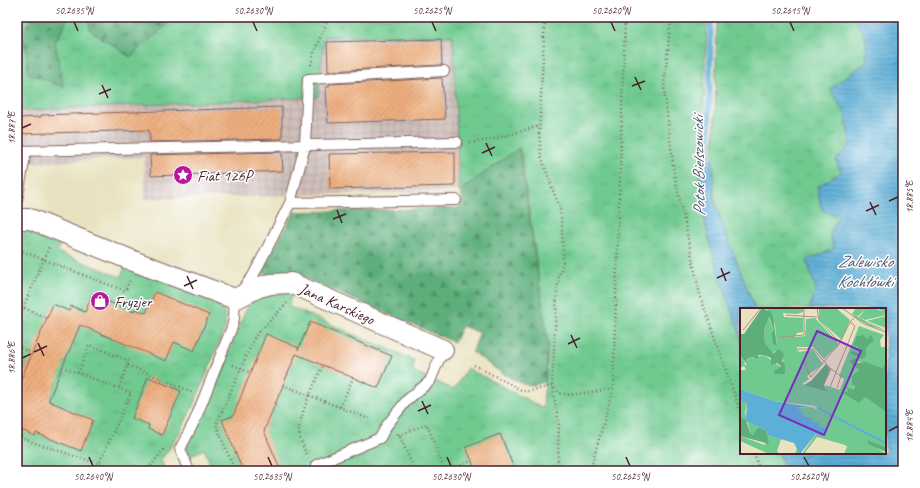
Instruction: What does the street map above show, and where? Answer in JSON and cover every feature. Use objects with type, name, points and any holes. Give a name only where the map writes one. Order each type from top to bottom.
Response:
[{"type":"street","points":[[17,219],[30,219],[56,229],[133,271],[235,299]]},
{"type":"street","name":"Jana Karskiego","points":[[235,299],[259,287],[271,284],[291,283],[443,350]]},
{"type":"lane","points":[[189,471],[180,449],[195,420],[232,327],[235,299],[253,276],[290,203],[305,146],[308,79],[444,71]]},
{"type":"lane","points":[[17,200],[21,151],[457,142]]},
{"type":"lane","points":[[290,203],[456,200]]},
{"type":"lane","name":"Jana Karskiego","points":[[316,465],[380,438],[387,425],[407,400],[430,381],[443,350]]},
{"type":"path","points":[[308,79],[314,52],[329,17]]},
{"type":"path","points":[[545,17],[540,126],[542,156],[560,210],[563,241],[563,264],[557,290],[552,386],[559,423],[558,460],[560,471]]},
{"type":"path","points":[[591,471],[613,389],[625,17]]},
{"type":"path","points":[[671,17],[664,87],[674,173],[700,296],[740,411]]},
{"type":"path","points":[[457,142],[468,144],[494,139],[540,126]]},
{"type":"path","points":[[17,322],[56,229]]},
{"type":"path","points":[[19,250],[125,291],[133,271]]},
{"type":"path","points":[[133,271],[137,282]]},
{"type":"path","points":[[235,471],[216,425],[255,336],[287,304],[300,288]]},
{"type":"path","points":[[17,305],[47,318]]},
{"type":"path","points":[[78,373],[89,345],[129,361],[119,388]]},
{"type":"path","points":[[17,346],[32,353]]},
{"type":"path","points":[[128,365],[191,391],[193,396],[196,389]]},
{"type":"path","points":[[316,465],[312,467],[299,433],[303,415],[323,365]]},
{"type":"path","points":[[474,365],[523,391],[552,386]]},
{"type":"path","points":[[62,367],[131,393],[99,464]]},
{"type":"path","points":[[340,407],[353,378]]},
{"type":"path","points":[[284,385],[387,425],[400,437],[415,471]]},
{"type":"path","points":[[552,386],[560,393],[570,395],[613,389]]},
{"type":"path","points":[[398,435],[427,424],[445,470]]},
{"type":"path","points":[[17,435],[32,442],[99,464],[148,470],[166,447]]},
{"type":"path","points":[[754,454],[760,471]]},
{"type":"path","points":[[439,471],[472,461]]},
{"type":"shaded area","points":[[453,36],[459,191],[145,199],[144,157],[17,164],[17,111],[318,97],[324,37]]},
{"type":"green space","points":[[17,17],[88,17],[91,30],[167,25],[166,17],[707,17],[702,158],[700,171],[702,206],[712,250],[740,335],[740,454],[779,454],[785,471],[213,471],[204,449],[190,456],[187,445],[199,422],[246,310],[254,298],[280,291],[292,294],[288,306],[414,360],[413,371],[454,390],[467,368],[543,408],[548,343],[520,148],[459,191],[453,36],[324,37],[318,97],[17,111]]},
{"type":"green space","points":[[33,17],[66,17],[66,22],[55,43],[64,87],[28,73],[27,52],[20,35]]},
{"type":"green space","points":[[88,17],[166,17],[167,25],[130,57],[90,30]]},
{"type":"green space","points":[[717,17],[855,17],[866,39],[867,61],[831,89],[846,115],[850,145],[836,160],[841,172],[839,215],[830,234],[834,249],[807,261],[816,289],[811,308],[755,308],[721,221],[714,197],[713,159]]},
{"type":"green space","points":[[519,148],[548,343],[545,381],[527,385],[513,380],[499,371],[472,352],[480,333],[462,326],[454,342],[297,275],[287,272],[272,275],[261,273],[294,212],[459,208],[463,199],[459,191]]},
{"type":"green space","points":[[25,228],[62,239],[57,252],[121,277],[126,264],[213,300],[224,312],[225,328],[197,397],[181,430],[161,460],[166,471],[17,471],[17,256]]},
{"type":"water","name":"Zalewisko Kochłówki","points":[[855,17],[903,17],[903,471],[785,471],[779,454],[886,454],[886,308],[810,308],[816,289],[807,260],[834,249],[830,234],[839,215],[822,211],[817,187],[841,172],[836,160],[850,145],[846,115],[830,89],[867,61],[866,39]]},
{"type":"water","points":[[702,158],[713,159],[714,198],[721,221],[755,308],[740,308],[740,335],[711,249],[701,202],[700,179]]},
{"type":"building","points":[[441,39],[442,65],[328,71],[327,42]]},
{"type":"building","points":[[442,78],[445,119],[328,123],[326,87],[329,87],[329,84]]},
{"type":"building","points":[[282,107],[282,139],[150,142],[149,130],[17,134],[17,118],[41,117],[41,115]]},
{"type":"building","points":[[282,152],[283,171],[151,176],[150,155]]},
{"type":"building","points":[[455,152],[455,186],[330,189],[329,154]]},
{"type":"building","points":[[155,292],[209,315],[194,351],[174,342],[166,361],[80,325],[49,401],[93,420],[81,451],[36,433],[35,436],[17,428],[17,389],[53,304],[69,311],[71,306],[85,312],[92,295],[134,312],[135,309],[146,313]]},
{"type":"building","points":[[310,322],[392,356],[378,388],[296,354],[264,431],[281,471],[243,471],[222,420],[233,416],[266,334],[299,348]]},
{"type":"building","points":[[148,377],[181,391],[162,435],[148,429],[149,425],[132,418]]},
{"type":"building","points":[[500,434],[515,471],[476,471],[466,447]]},
{"type":"waterway","name":"Potok Bielszowicki","points":[[708,165],[711,17]]},
{"type":"place","name":"Fiat 126P","points":[[183,175]]},
{"type":"place","name":"Fryzjer","points":[[100,301]]}]
